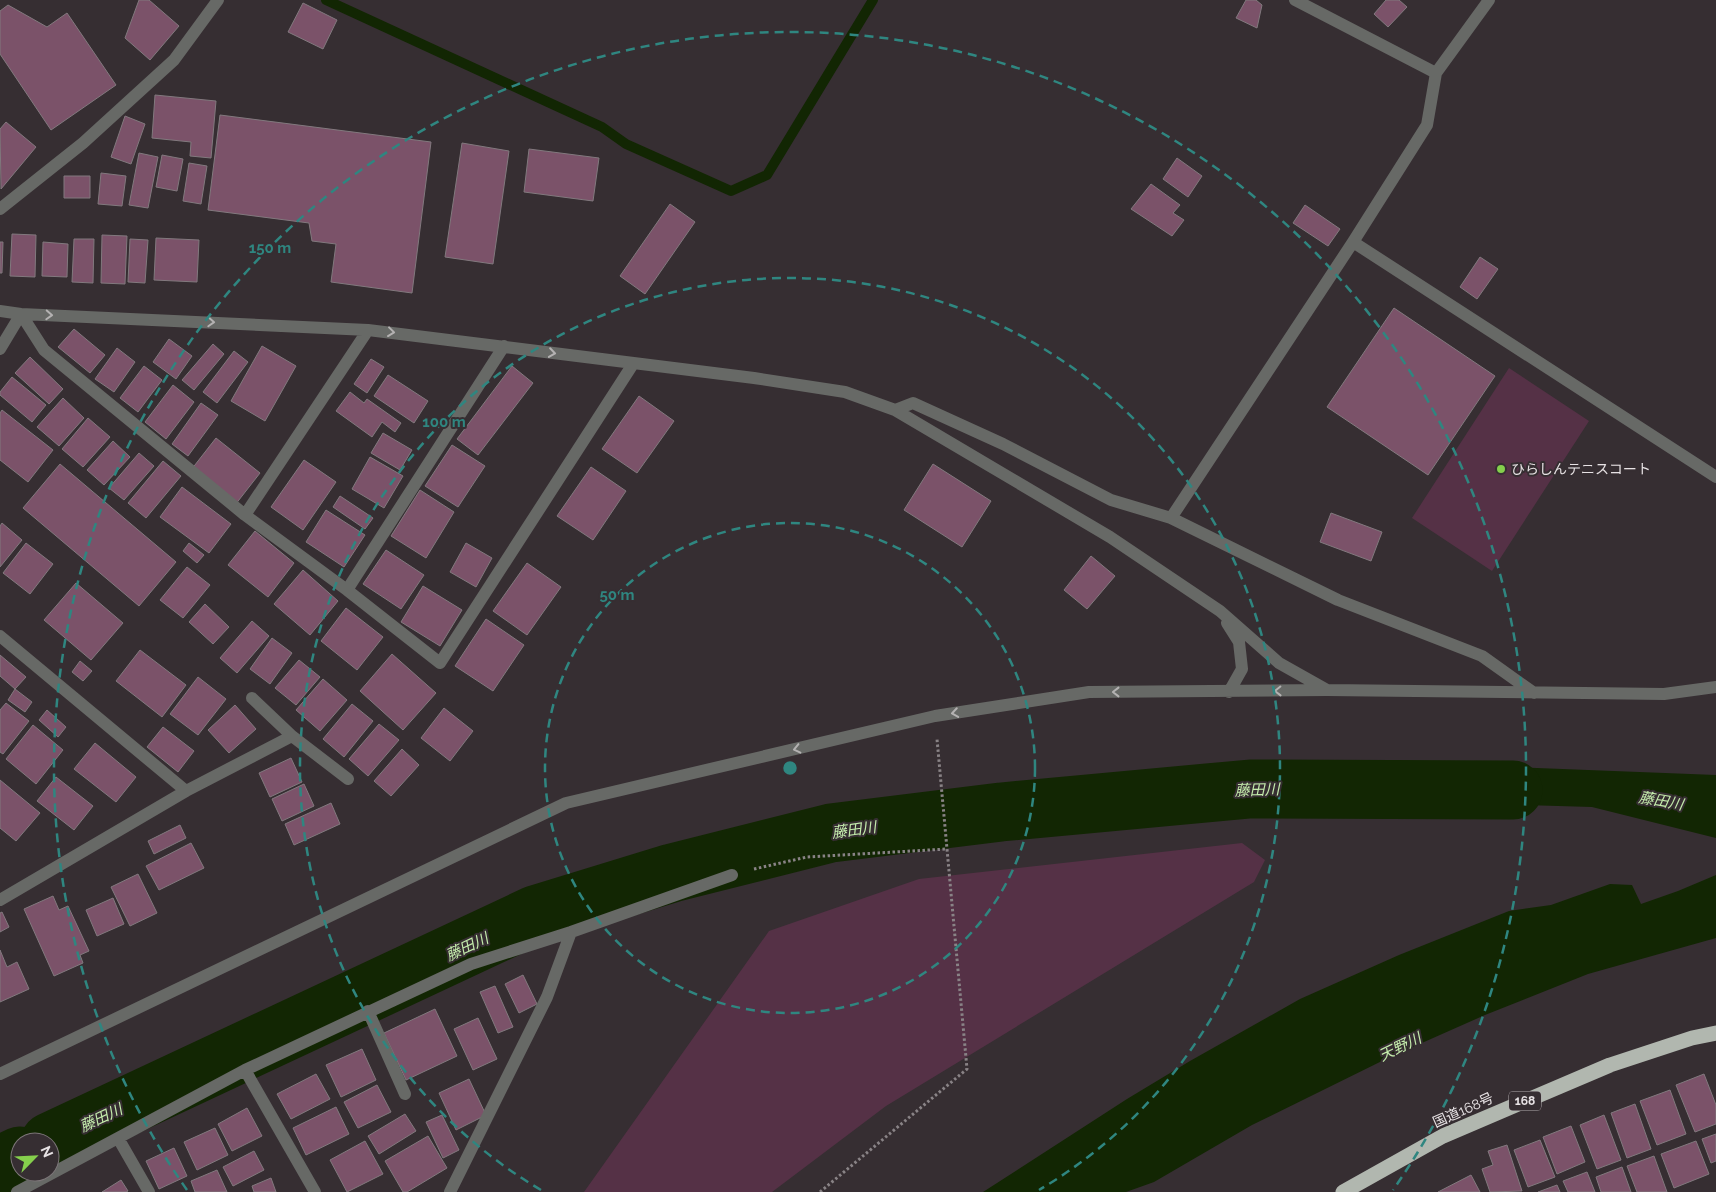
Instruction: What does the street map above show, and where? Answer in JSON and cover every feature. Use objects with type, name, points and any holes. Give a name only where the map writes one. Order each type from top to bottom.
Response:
[{"type":"highway","name":"国道168号","points":[[1343,1192],[1443,1136],[1610,1065],[1692,1038],[1716,1033]]},
{"type":"street","points":[[0,209],[83,143],[174,60],[218,0]]},
{"type":"street","points":[[1295,0],[1436,73]]},
{"type":"street","points":[[1171,518],[1353,242],[1427,125],[1436,73],[1489,0]]},
{"type":"street","points":[[1353,242],[1716,477]]},
{"type":"street","points":[[0,311],[21,314],[368,330],[754,378],[845,392],[895,410],[1110,537],[1220,611],[1279,663],[1327,690]]},
{"type":"street","points":[[0,349],[21,314]]},
{"type":"street","points":[[21,314],[44,350],[245,515],[347,590],[440,662],[634,364]]},
{"type":"street","points":[[245,515],[368,330]]},
{"type":"street","points":[[347,590],[504,346]]},
{"type":"street","points":[[895,410],[913,403],[1004,444],[1110,500],[1171,518],[1338,600],[1482,656],[1534,693]]},
{"type":"street","points":[[1220,611],[1239,642],[1242,669],[1229,692]]},
{"type":"street","points":[[0,636],[186,791]]},
{"type":"street","points":[[0,1074],[566,804],[935,716],[1089,692],[1327,690],[1664,694],[1716,687]]},
{"type":"street","points":[[252,698],[292,736],[348,779]]},
{"type":"street","points":[[0,900],[186,791],[292,736]]},
{"type":"street","points":[[17,1192],[245,1070],[471,964],[571,932],[732,875]]},
{"type":"street","points":[[450,1192],[547,996],[571,932]]},
{"type":"street","points":[[368,1011],[405,1094]]},
{"type":"street","points":[[245,1070],[315,1192]]},
{"type":"street","points":[[118,1138],[149,1192]]},
{"type":"path","points":[[820,1192],[967,1069],[939,757]]},
{"type":"path","points":[[732,875],[807,856],[947,849]]},
{"type":"shaded area","name":"ひらしんテニスコート","points":[[1509,368],[1589,421],[1492,571],[1412,518]]},
{"type":"shaded area","points":[[1242,843],[1265,860],[1254,882],[886,1106],[772,1192],[584,1192],[769,931],[919,879]]},
{"type":"water","points":[[1436,764],[1716,775],[1716,838],[1592,807],[1429,802]]},
{"type":"water","name":"天野川","points":[[1716,875],[1716,938],[1588,974],[1485,1015],[1388,1058],[1252,1125],[1154,1182],[1126,1192],[983,1192],[1127,1099],[1190,1061],[1300,999],[1399,955],[1509,911],[1551,905],[1610,884],[1632,885],[1641,904]]},
{"type":"building","points":[[139,0],[149,0],[179,26],[150,60],[125,38]]},
{"type":"building","points":[[1246,0],[1256,0],[1262,5],[1257,28],[1236,18]]},
{"type":"building","points":[[1386,0],[1399,0],[1407,7],[1388,27],[1374,14]]},
{"type":"building","points":[[303,3],[337,20],[323,49],[288,32]]},
{"type":"building","points":[[8,5],[47,27],[67,13],[116,85],[51,130],[0,54],[0,11]]},
{"type":"building","points":[[155,95],[216,101],[211,158],[190,156],[191,142],[152,138]]},
{"type":"building","points":[[220,115],[431,142],[412,293],[331,282],[336,244],[312,241],[309,223],[208,210]]},
{"type":"building","points":[[125,116],[145,124],[131,164],[111,157]]},
{"type":"building","points":[[6,122],[36,147],[1,189],[0,129]]},
{"type":"building","points":[[462,143],[509,151],[493,264],[445,257]]},
{"type":"building","points":[[529,149],[599,158],[593,201],[524,192]]},
{"type":"building","points":[[139,153],[158,157],[148,208],[129,205]]},
{"type":"building","points":[[162,155],[183,159],[177,191],[156,187]]},
{"type":"building","points":[[1177,158],[1202,176],[1188,197],[1163,179]]},
{"type":"building","points":[[189,163],[207,166],[201,204],[183,201]]},
{"type":"building","points":[[101,173],[126,176],[122,206],[98,204]]},
{"type":"building","points":[[64,176],[90,176],[90,198],[64,198]]},
{"type":"building","points":[[1151,184],[1180,205],[1173,213],[1184,220],[1172,236],[1131,209]]},
{"type":"building","points":[[670,204],[695,222],[645,294],[620,276]]},
{"type":"building","points":[[1305,205],[1340,229],[1328,246],[1293,223]]},
{"type":"building","points":[[12,234],[36,235],[35,277],[10,276]]},
{"type":"building","points":[[102,235],[127,236],[125,284],[101,283]]},
{"type":"building","points":[[156,238],[199,240],[197,282],[154,280]]},
{"type":"building","points":[[74,239],[94,239],[93,283],[72,282]]},
{"type":"building","points":[[130,239],[148,240],[145,283],[128,282]]},
{"type":"building","points":[[0,242],[3,242],[2,273],[0,273]]},
{"type":"building","points":[[43,242],[68,244],[67,277],[42,276]]},
{"type":"building","points":[[1480,257],[1498,269],[1477,299],[1460,287]]},
{"type":"building","points":[[1394,308],[1495,376],[1428,475],[1327,407]]},
{"type":"building","points":[[74,329],[105,355],[90,373],[58,347]]},
{"type":"building","points":[[169,339],[192,356],[176,379],[153,362]]},
{"type":"building","points":[[213,344],[224,354],[194,390],[182,380]]},
{"type":"building","points":[[262,346],[296,366],[265,421],[231,401]]},
{"type":"building","points":[[117,348],[135,362],[114,392],[95,379]]},
{"type":"building","points":[[234,351],[248,362],[217,403],[203,392]]},
{"type":"building","points":[[30,357],[63,389],[49,404],[15,373]]},
{"type":"building","points":[[371,359],[384,367],[367,393],[354,384]]},
{"type":"building","points":[[144,366],[162,380],[138,412],[120,398]]},
{"type":"building","points":[[512,366],[533,383],[478,455],[457,439]]},
{"type":"building","points":[[388,375],[428,401],[414,423],[374,396]]},
{"type":"building","points":[[12,377],[46,405],[32,422],[0,395],[0,392]]},
{"type":"building","points":[[173,385],[194,402],[166,439],[145,422]]},
{"type":"building","points":[[350,392],[364,403],[367,399],[401,423],[395,432],[382,422],[372,437],[336,411]]},
{"type":"building","points":[[639,396],[674,421],[637,473],[602,449]]},
{"type":"building","points":[[63,398],[84,418],[59,446],[37,427]]},
{"type":"building","points":[[201,403],[218,415],[188,456],[172,444]]},
{"type":"building","points":[[2,410],[53,450],[28,482],[0,460],[0,413]]},
{"type":"building","points":[[88,418],[110,437],[83,467],[62,449]]},
{"type":"building","points":[[383,433],[412,450],[400,470],[371,453]]},
{"type":"building","points":[[216,438],[260,473],[235,505],[191,470]]},
{"type":"building","points":[[113,441],[130,457],[104,485],[87,470]]},
{"type":"building","points":[[452,445],[485,466],[458,507],[425,486]]},
{"type":"building","points":[[139,453],[154,466],[124,500],[109,488]]},
{"type":"building","points":[[370,457],[403,476],[384,508],[352,489]]},
{"type":"building","points":[[304,460],[336,482],[303,530],[271,507]]},
{"type":"building","points":[[163,461],[181,476],[146,518],[128,503]]},
{"type":"building","points":[[60,464],[176,562],[139,606],[23,508]]},
{"type":"building","points":[[933,464],[991,501],[962,547],[904,510]]},
{"type":"building","points":[[591,467],[626,491],[593,540],[557,516]]},
{"type":"building","points":[[182,487],[231,524],[209,553],[160,517]]},
{"type":"building","points":[[420,490],[454,512],[426,558],[391,536]]},
{"type":"building","points":[[340,496],[373,518],[365,529],[333,507]]},
{"type":"building","points":[[326,510],[365,535],[344,567],[306,542]]},
{"type":"building","points":[[1331,513],[1382,532],[1371,561],[1320,542]]},
{"type":"building","points":[[2,523],[22,540],[0,567],[0,526]]},
{"type":"building","points":[[255,531],[294,563],[268,597],[228,565]]},
{"type":"building","points":[[26,543],[53,564],[30,594],[3,573]]},
{"type":"building","points":[[189,543],[204,555],[197,563],[183,551]]},
{"type":"building","points":[[466,543],[492,558],[476,587],[450,572]]},
{"type":"building","points":[[386,550],[424,575],[401,609],[363,584]]},
{"type":"building","points":[[1091,556],[1115,576],[1087,609],[1064,590]]},
{"type":"building","points":[[527,563],[561,587],[527,635],[493,611]]},
{"type":"building","points":[[187,567],[210,585],[183,618],[160,600]]},
{"type":"building","points":[[303,570],[338,601],[310,635],[274,604]]},
{"type":"building","points":[[76,583],[123,623],[91,660],[44,620]]},
{"type":"building","points":[[423,586],[462,610],[440,646],[401,622]]},
{"type":"building","points":[[205,604],[229,627],[213,644],[189,622]]},
{"type":"building","points":[[346,608],[383,637],[357,670],[321,641]]},
{"type":"building","points":[[486,619],[524,645],[493,691],[455,666]]},
{"type":"building","points":[[252,621],[269,636],[237,673],[220,658]]},
{"type":"building","points":[[272,638],[292,653],[270,684],[250,669]]},
{"type":"building","points":[[140,650],[186,685],[162,717],[116,681]]},
{"type":"building","points":[[392,654],[436,693],[403,730],[360,691]]},
{"type":"building","points":[[0,655],[26,677],[15,689],[0,676]]},
{"type":"building","points":[[299,660],[320,677],[296,705],[275,688]]},
{"type":"building","points":[[80,661],[92,671],[83,681],[72,672]]},
{"type":"building","points":[[198,677],[226,699],[198,735],[170,714]]},
{"type":"building","points":[[323,679],[347,700],[320,731],[296,710]]},
{"type":"building","points":[[15,689],[32,702],[25,712],[8,700]]},
{"type":"building","points":[[6,703],[29,721],[3,754],[0,752],[0,710]]},
{"type":"building","points":[[352,704],[373,721],[344,757],[323,739]]},
{"type":"building","points":[[235,705],[256,729],[229,753],[208,730]]},
{"type":"building","points":[[444,708],[473,731],[450,761],[421,738]]},
{"type":"building","points":[[47,710],[66,727],[58,737],[39,720]]},
{"type":"building","points":[[379,724],[399,740],[368,776],[349,759]]},
{"type":"building","points":[[33,725],[63,750],[36,784],[6,759]]},
{"type":"building","points":[[163,727],[194,751],[178,772],[147,747]]},
{"type":"building","points":[[95,743],[136,777],[116,802],[74,769]]},
{"type":"building","points":[[402,749],[419,765],[391,796],[374,781]]},
{"type":"building","points":[[291,758],[302,782],[270,797],[259,773]]},
{"type":"building","points":[[56,777],[93,806],[74,830],[37,801]]},
{"type":"building","points":[[0,780],[40,813],[16,841],[0,828]]},
{"type":"building","points":[[304,784],[314,806],[282,821],[272,799]]},
{"type":"building","points":[[331,803],[340,824],[294,845],[285,824]]},
{"type":"building","points":[[180,825],[186,838],[154,854],[148,841]]},
{"type":"building","points":[[191,843],[204,868],[159,890],[146,866]]},
{"type":"building","points":[[138,874],[157,913],[130,926],[111,887]]},
{"type":"building","points":[[53,896],[59,910],[68,906],[89,951],[80,955],[83,963],[54,976],[24,909]]},
{"type":"building","points":[[113,898],[124,924],[97,936],[86,910]]},
{"type":"building","points":[[2,912],[9,927],[0,932],[0,913]]},
{"type":"building","points":[[0,950],[7,967],[17,962],[29,989],[0,1002]]},
{"type":"building","points":[[523,975],[537,1004],[519,1013],[505,984]]},
{"type":"building","points":[[495,986],[513,1027],[498,1033],[480,992]]},
{"type":"building","points":[[435,1009],[457,1056],[406,1080],[384,1033]]},
{"type":"building","points":[[478,1018],[497,1059],[473,1070],[454,1029]]},
{"type":"building","points":[[362,1049],[376,1080],[341,1097],[326,1065]]},
{"type":"building","points":[[316,1074],[330,1099],[291,1119],[277,1094]]},
{"type":"building","points":[[1704,1074],[1716,1105],[1716,1124],[1695,1132],[1676,1085]]},
{"type":"building","points":[[469,1079],[486,1115],[456,1130],[439,1093]]},
{"type":"building","points":[[377,1085],[391,1112],[358,1128],[344,1102]]},
{"type":"building","points":[[1670,1090],[1686,1134],[1657,1145],[1640,1101]]},
{"type":"building","points":[[1635,1104],[1651,1149],[1627,1158],[1611,1113]]},
{"type":"building","points":[[336,1107],[349,1134],[306,1155],[293,1128]]},
{"type":"building","points":[[247,1108],[262,1136],[232,1151],[218,1124]]},
{"type":"building","points":[[405,1114],[416,1131],[379,1154],[368,1136]]},
{"type":"building","points":[[442,1115],[459,1150],[443,1158],[426,1122]]},
{"type":"building","points":[[1604,1115],[1621,1160],[1597,1169],[1580,1125]]},
{"type":"building","points":[[1571,1126],[1585,1162],[1557,1174],[1543,1137]]},
{"type":"building","points":[[215,1128],[228,1155],[197,1170],[184,1142]]},
{"type":"building","points":[[1716,1134],[1716,1161],[1711,1163],[1702,1139]]},
{"type":"building","points":[[428,1136],[447,1168],[407,1192],[403,1192],[385,1161]]},
{"type":"building","points":[[1540,1140],[1555,1177],[1528,1187],[1514,1150]]},
{"type":"building","points":[[365,1141],[383,1174],[347,1192],[330,1160]]},
{"type":"building","points":[[1696,1141],[1709,1174],[1674,1188],[1661,1154]]},
{"type":"building","points":[[1507,1145],[1522,1191],[1490,1192],[1482,1169],[1493,1165],[1488,1151]]},
{"type":"building","points":[[174,1148],[187,1176],[159,1189],[146,1161]]},
{"type":"building","points":[[254,1151],[264,1170],[233,1186],[223,1167]]},
{"type":"building","points":[[1654,1156],[1667,1192],[1637,1192],[1627,1166]]},
{"type":"building","points":[[1622,1167],[1631,1192],[1601,1192],[1596,1177]]},
{"type":"building","points":[[217,1170],[227,1192],[195,1192],[191,1181]]},
{"type":"building","points":[[1587,1172],[1595,1192],[1568,1192],[1563,1181]]},
{"type":"building","points":[[1471,1175],[1480,1192],[1438,1192]]},
{"type":"building","points":[[271,1178],[276,1192],[254,1192],[252,1186]]},
{"type":"building","points":[[121,1180],[128,1191],[102,1192]]},
{"type":"building","points":[[1557,1185],[1560,1192],[1538,1192]]},
{"type":"waterway","points":[[326,0],[602,127],[626,144],[731,191],[767,175],[873,0]]},
{"type":"waterway","name":"藤田川","points":[[60,1137],[535,915],[672,873],[831,833],[1001,812],[1250,789],[1513,790]]},
{"type":"waterway","name":"藤田川","points":[[0,1165],[10,1160]]},
{"type":"place","name":"ひらしんテニスコート","points":[[1501,469]]}]
